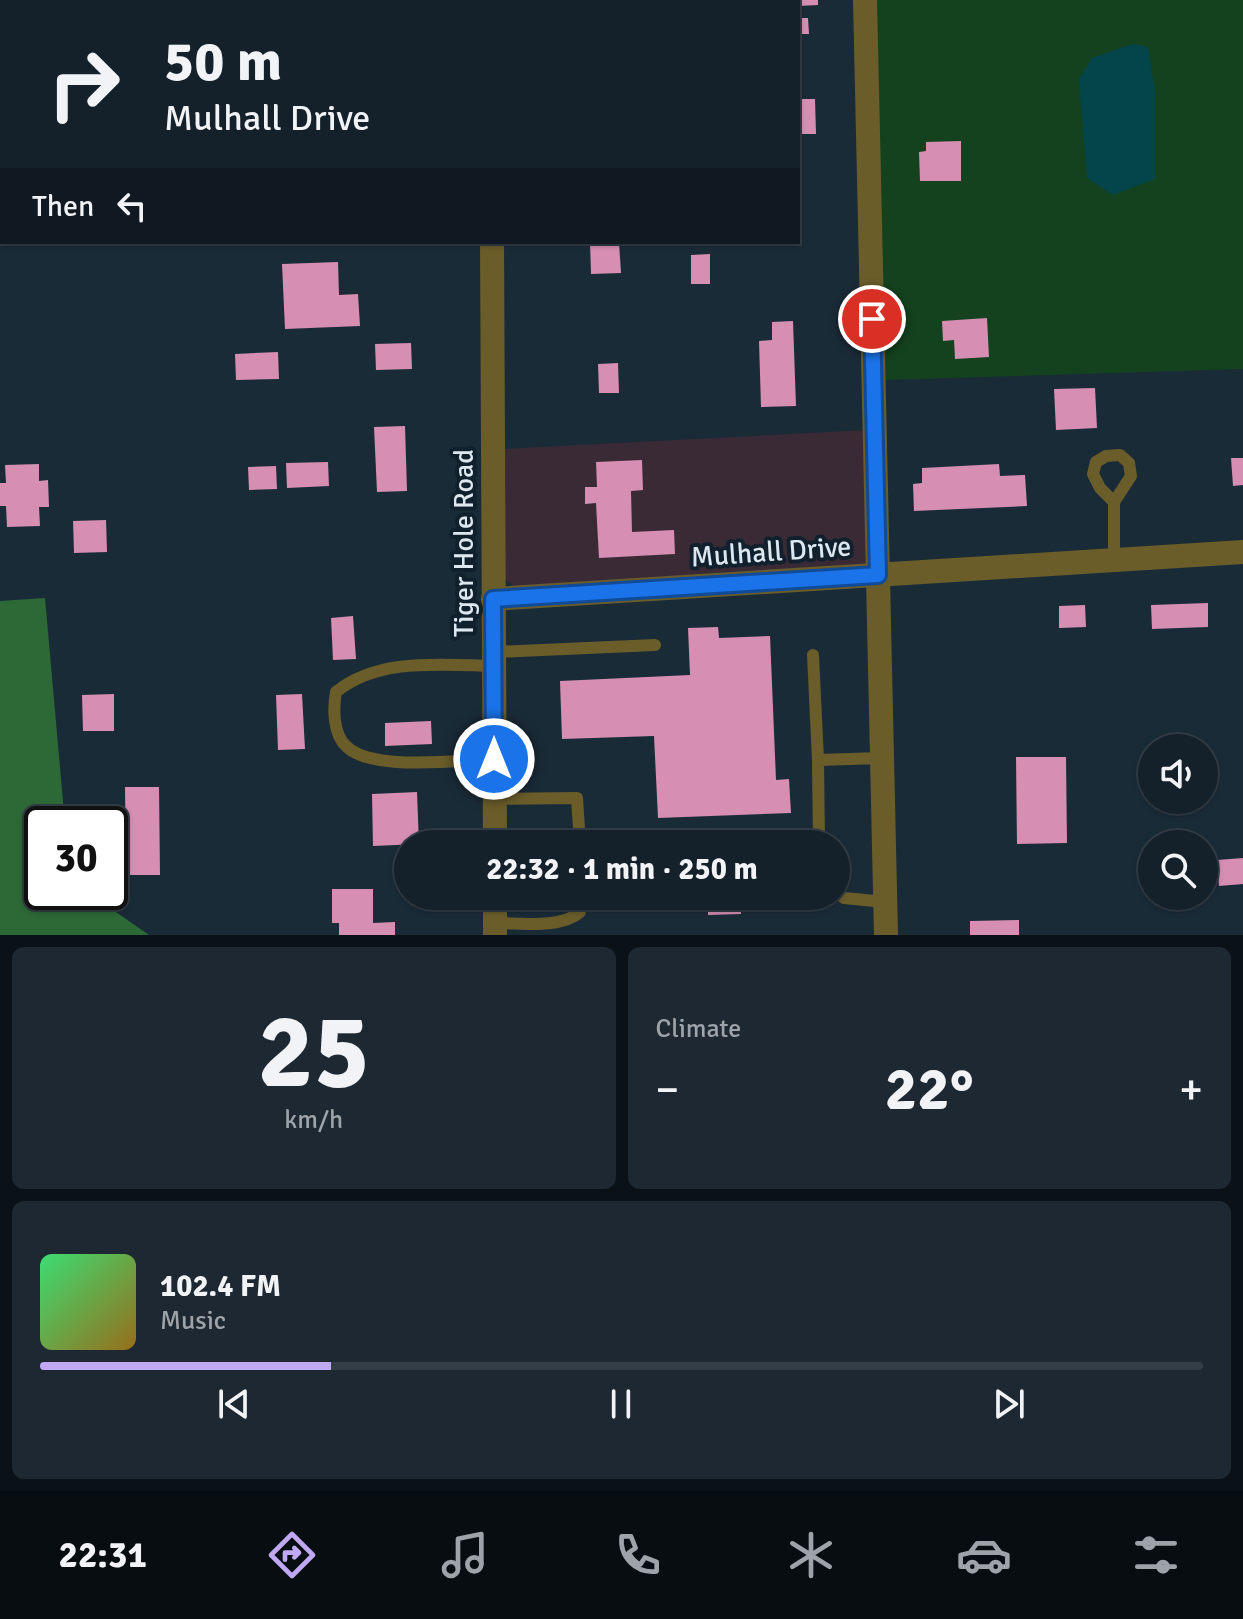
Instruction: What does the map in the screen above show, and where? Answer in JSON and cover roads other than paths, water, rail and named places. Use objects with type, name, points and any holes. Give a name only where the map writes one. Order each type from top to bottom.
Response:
[{"type":"street","points":[[865,0],[886,935]]},
{"type":"street","name":"Tiger Hole Road","points":[[492,244],[495,830]]},
{"type":"street","name":"Mulhall Drive","points":[[493,599],[1243,552]]},
{"type":"lane","points":[[1114,502],[1114,560]]},
{"type":"lane","points":[[494,759],[407,762],[367,759],[345,746],[336,729],[336,692],[349,681],[388,668],[655,645]]},
{"type":"lane","points":[[813,655],[819,830]]},
{"type":"lane","points":[[818,760],[882,758]]},
{"type":"lane","points":[[495,799],[577,798],[579,830]]},
{"type":"lane","points":[[850,899],[885,902]]},
{"type":"lane","points":[[495,929],[572,919],[580,910]]}]
